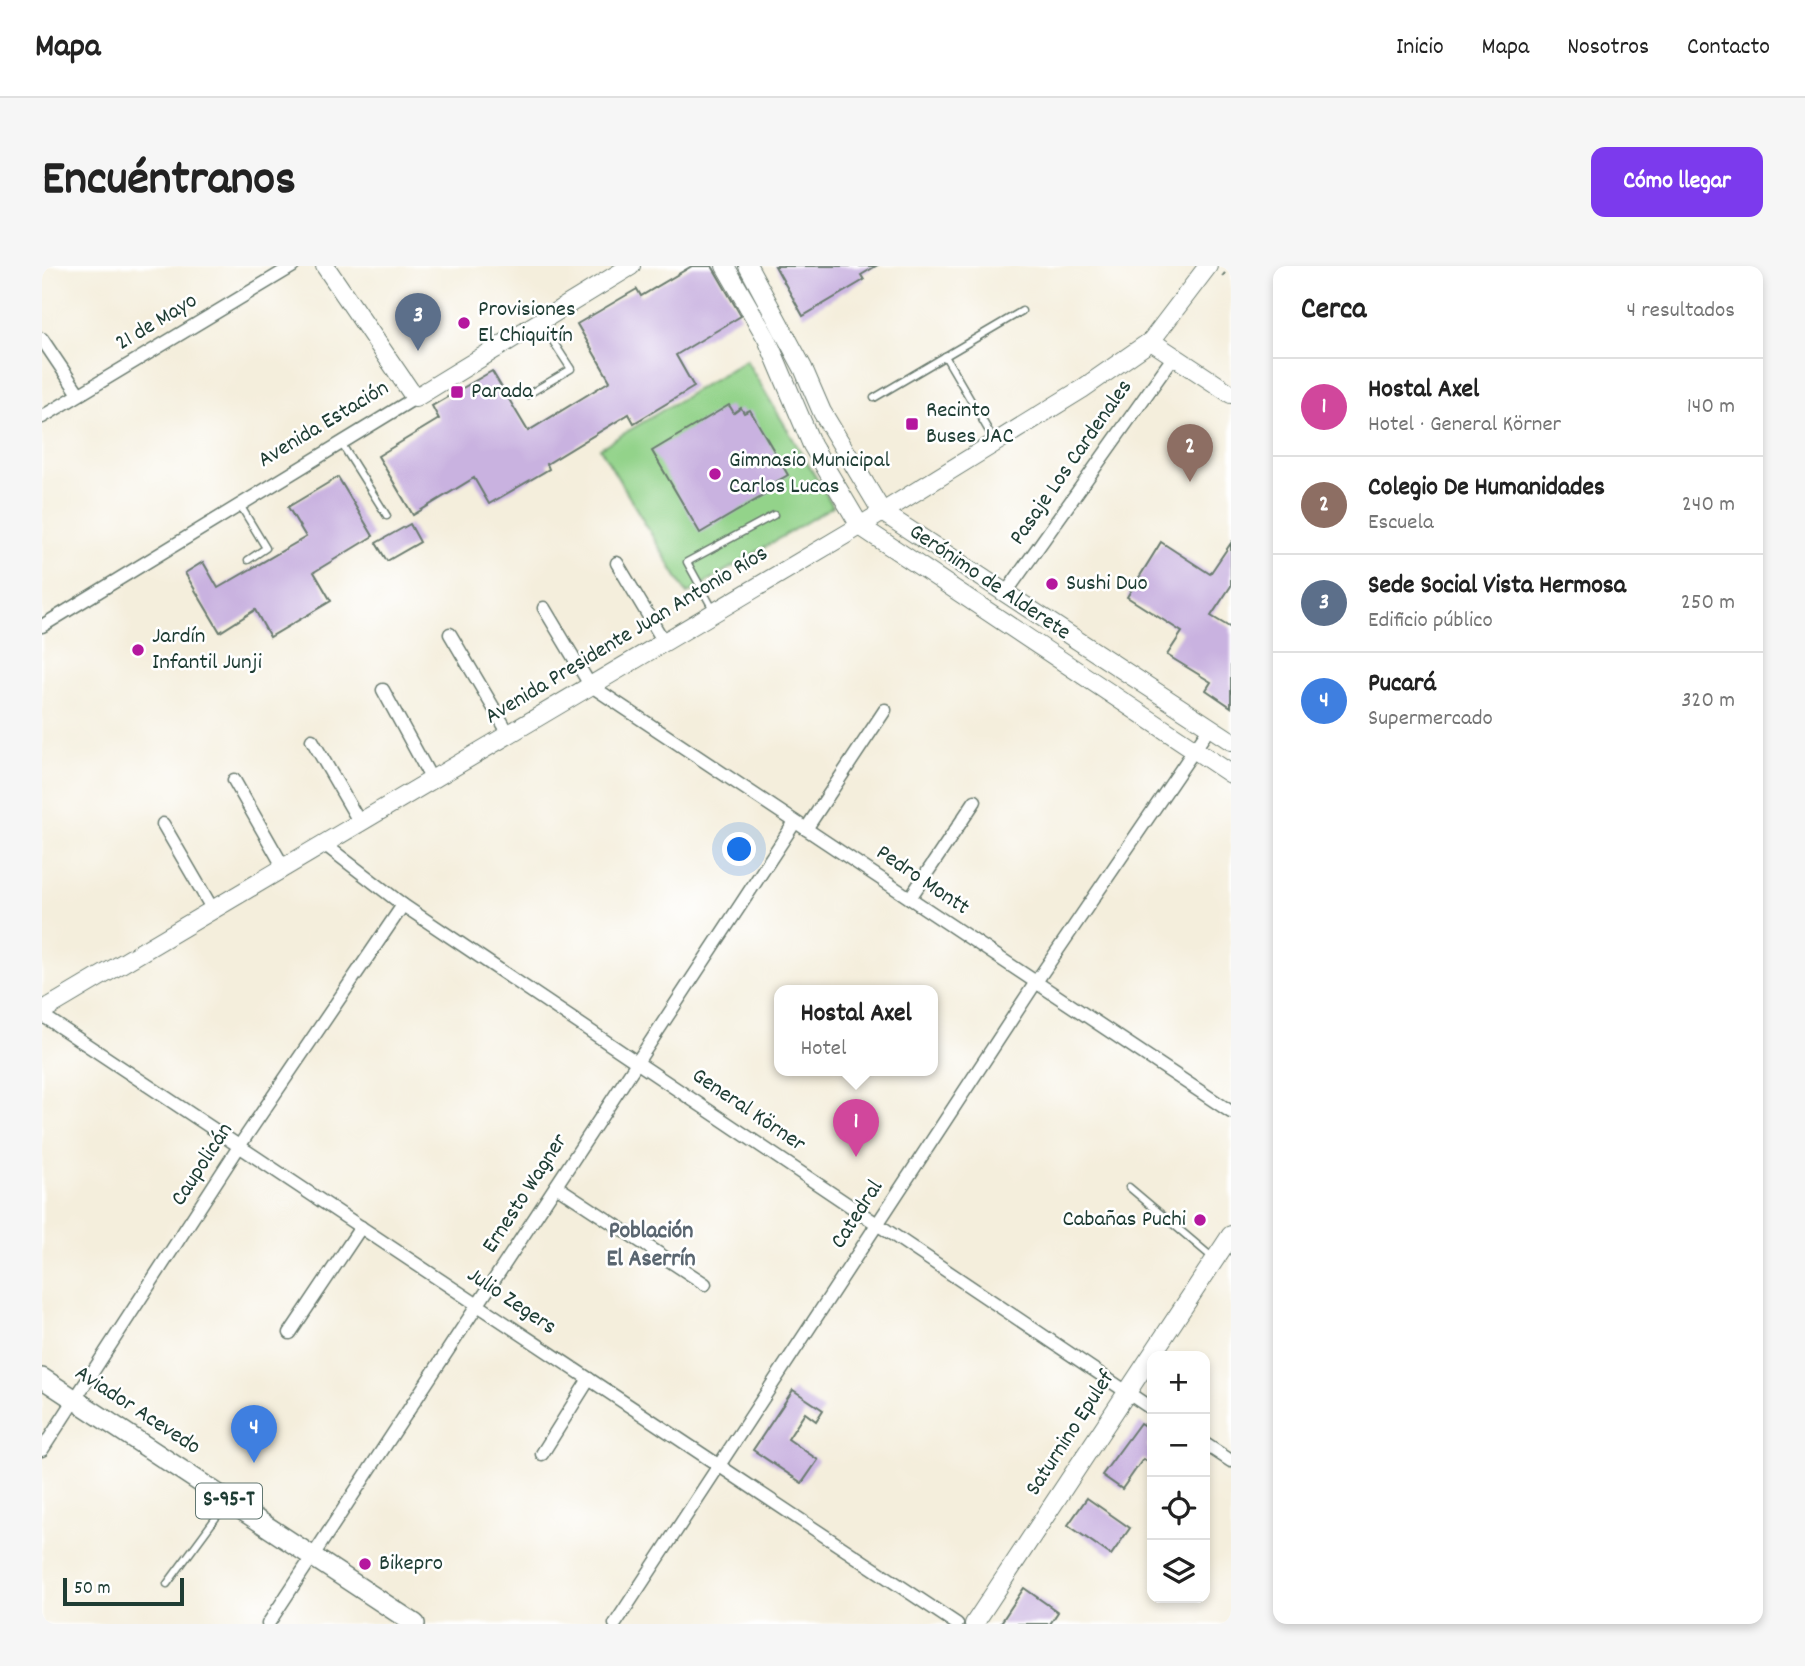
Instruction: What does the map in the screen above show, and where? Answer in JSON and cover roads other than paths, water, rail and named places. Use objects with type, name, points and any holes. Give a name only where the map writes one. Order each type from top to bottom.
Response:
[{"type":"main road","points":[[326,266],[415,398]]},
{"type":"main road","name":"Avenida Estación","points":[[415,398],[631,266]]},
{"type":"main road","name":"Gerónimo de Alderete","points":[[725,266],[767,339],[812,444],[860,526],[1231,774]]},
{"type":"main road","name":"Gerónimo de Alderete","points":[[748,266],[803,368],[822,412],[882,512],[1231,741]]},
{"type":"main road","name":"Avenida Presidente Juan Antonio Ríos","points":[[42,1013],[860,526],[1082,388],[1151,341],[1208,266]]},
{"type":"main road","points":[[1151,341],[1231,394]]},
{"type":"main road","name":"Saturnino Epulef","points":[[974,1624],[1231,1235]]},
{"type":"main road","name":"Aviador Acevedo","points":[[42,1378],[415,1624]]},
{"type":"street","name":"21 de Mayo","points":[[42,416],[293,266]]},
{"type":"street","points":[[42,339],[79,394]]},
{"type":"street","name":"Pasaje Los Cardenales","points":[[1005,594],[1174,356]]},
{"type":"street","name":"Avenida Estación","points":[[42,626],[415,398]]},
{"type":"street","points":[[617,563],[664,642]]},
{"type":"street","points":[[544,608],[590,685]]},
{"type":"street","points":[[450,634],[509,734]]},
{"type":"street","name":"Pedro Montt","points":[[590,685],[1231,1112]]},
{"type":"street","points":[[383,690],[432,780]]},
{"type":"street","name":"Ernesto Wagner","points":[[268,1624],[637,1063],[801,825],[885,710]]},
{"type":"street","name":"Catedral","points":[[615,1624],[1036,982],[1210,727]]},
{"type":"street","points":[[312,740],[360,823]]},
{"type":"street","points":[[234,780],[284,868]]},
{"type":"street","points":[[910,898],[975,801]]},
{"type":"street","points":[[163,824],[213,910]]},
{"type":"street","name":"General Körner","points":[[324,844],[403,905],[1147,1406]]},
{"type":"street","name":"Caupolicán","points":[[42,1450],[240,1146],[403,905]]},
{"type":"street","name":"Julio Zegers","points":[[42,1013],[957,1624]]},
{"type":"street","points":[[556,1186],[705,1284]]},
{"type":"street","points":[[290,1334],[361,1227]]},
{"type":"street","points":[[542,1454],[589,1378]]},
{"type":"street","points":[[1210,1447],[1231,1461]]},
{"type":"lane","points":[[874,398],[1022,311]]},
{"type":"lane","points":[[527,395],[571,369],[540,322]]},
{"type":"lane","points":[[946,356],[995,442]]},
{"type":"lane","points":[[341,443],[387,516]]},
{"type":"lane","points":[[240,505],[266,548],[248,560]]},
{"type":"lane","points":[[715,612],[687,562],[774,515]]},
{"type":"lane","points":[[1129,1187],[1215,1260]]},
{"type":"lane","points":[[167,1584],[229,1501]]},
{"type":"place","name":"Provisiones El Chiquitín","points":[[464,323]]},
{"type":"place","name":"Sede Social Vista Hermosa","points":[[418,351]]},
{"type":"place","name":"Parada","points":[[457,392]]},
{"type":"place","name":"Recinto Buses JAC","points":[[912,424]]},
{"type":"place","name":"Gimnasio Municipal Carlos Lucas","points":[[715,474]]},
{"type":"place","name":"Colegio De Humanidades","points":[[1190,482]]},
{"type":"place","name":"Sushi Duo","points":[[1052,584]]},
{"type":"place","name":"Jardín Infantil Junji","points":[[138,650]]},
{"type":"place","name":"Hostal Axel","points":[[856,1157]]},
{"type":"place","name":"Cabañas Puchi","points":[[1200,1220]]},
{"type":"place","name":"Pucará","points":[[254,1463]]},
{"type":"place","name":"Bikepro","points":[[365,1564]]},
{"type":"district","name":"Población El Aserrín","points":[[651,1246]]}]
